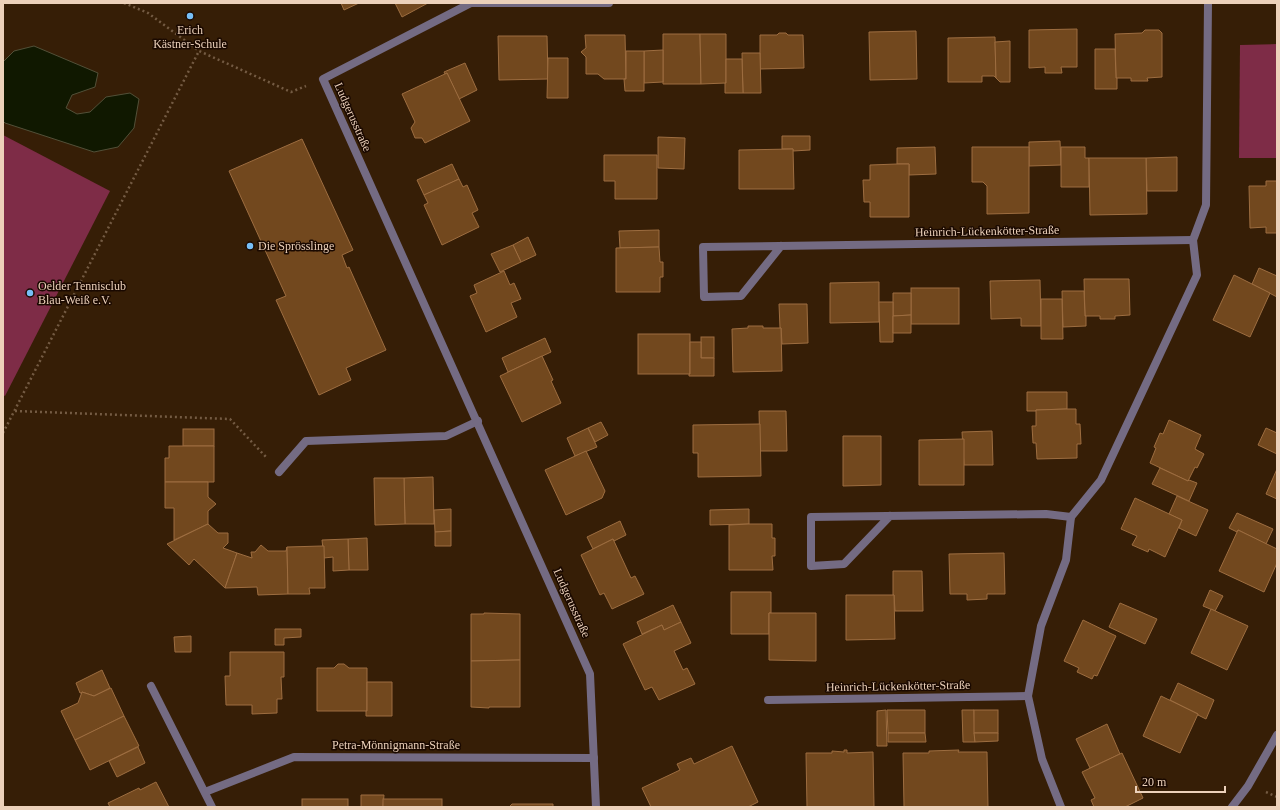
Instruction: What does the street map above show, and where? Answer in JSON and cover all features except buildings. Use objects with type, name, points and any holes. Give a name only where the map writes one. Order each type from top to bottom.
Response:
[{"type":"street","name":"Ludgerusstraße","points":[[596,807],[590,674],[478,421],[323,79],[472,3],[609,3]]},
{"type":"street","points":[[1061,807],[1042,759],[1028,696],[1041,626],[1066,560],[1070,518],[1101,480],[1197,275],[1193,240],[1206,205],[1208,3]]},
{"type":"street","name":"Heinrich-Lückenkötter-Straße","points":[[781,246],[741,296],[704,297],[703,248],[781,246],[1193,240]]},
{"type":"street","points":[[279,472],[306,441],[446,436],[478,421]]},
{"type":"street","points":[[890,516],[844,564],[811,566],[811,518],[890,516],[1046,514],[1070,518]]},
{"type":"street","points":[[151,686],[212,807]]},
{"type":"street","name":"Heinrich-Lückenkötter-Straße","points":[[768,700],[1028,696]]},
{"type":"street","points":[[1232,807],[1248,786],[1277,735]]},
{"type":"street","name":"Petra-Mönnigmann-Straße","points":[[205,792],[294,757],[594,758]]},
{"type":"path","points":[[124,3],[148,13],[200,51],[291,92],[323,79]]},
{"type":"path","points":[[3,433],[200,51]]},
{"type":"path","points":[[15,411],[230,419],[279,472]]},
{"type":"shaded area","points":[[1277,44],[1277,158],[1239,158],[1240,45]]},
{"type":"shaded area","points":[[34,46],[98,73],[95,87],[72,95],[66,108],[77,114],[90,112],[106,97],[130,93],[139,99],[134,128],[118,147],[94,152],[5,123],[3,121],[3,62],[14,51]]},
{"type":"shaded area","name":"Oelder Tennisclub Blau-Weiß e.V.","points":[[3,135],[110,191],[5,396],[3,395]]},
{"type":"place","name":"Erich Kästner-Schule","points":[[190,16]]},
{"type":"place","name":"Die Sprösslinge","points":[[250,246]]},
{"type":"place","name":"Oelder Tennisclub Blau-Weiß e.V.","points":[[30,293]]}]
